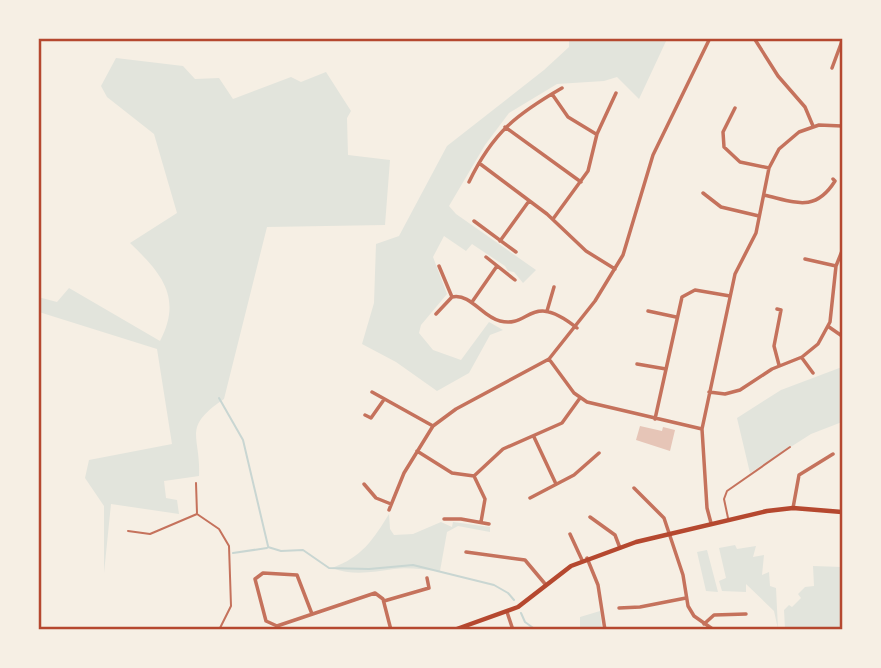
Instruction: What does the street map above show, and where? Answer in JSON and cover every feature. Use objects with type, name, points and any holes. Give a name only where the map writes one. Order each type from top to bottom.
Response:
[{"type":"main road","points":[[454,629],[507,612],[584,559],[670,532],[728,519],[793,509],[842,512]]},
{"type":"street","points":[[389,510],[417,451],[433,426],[456,409],[550,359],[577,328],[615,269],[630,238],[640,190],[653,155],[710,38]]},
{"type":"street","points":[[721,38],[736,38]]},
{"type":"street","points":[[754,38],[778,76],[804,107],[814,126]]},
{"type":"street","points":[[832,68],[842,41]]},
{"type":"street","points":[[469,182],[505,127],[527,107],[562,88]]},
{"type":"street","points":[[553,219],[590,168],[597,134],[616,93]]},
{"type":"street","points":[[552,94],[568,117],[597,134]]},
{"type":"street","points":[[735,108],[723,132],[724,147],[740,162],[769,168]]},
{"type":"street","points":[[711,523],[707,508],[702,429],[737,268],[754,237],[769,168],[786,141],[814,126],[842,126]]},
{"type":"street","points":[[505,127],[581,181]]},
{"type":"street","points":[[479,163],[553,219],[586,251],[615,269]]},
{"type":"street","points":[[764,195],[801,203],[813,202],[828,192],[835,181],[833,179]]},
{"type":"street","points":[[702,193],[721,206],[759,216]]},
{"type":"street","points":[[500,241],[529,201]]},
{"type":"street","points":[[474,221],[516,252]]},
{"type":"street","points":[[709,392],[736,392],[780,365],[802,357],[818,344],[829,327],[836,266],[842,251]]},
{"type":"street","points":[[486,257],[515,279]]},
{"type":"street","points":[[805,259],[836,266]]},
{"type":"street","points":[[439,266],[452,297]]},
{"type":"street","points":[[472,302],[497,266]]},
{"type":"street","points":[[547,311],[554,287]]},
{"type":"street","points":[[833,287],[842,288]]},
{"type":"street","points":[[656,419],[682,297],[691,290],[730,296]]},
{"type":"street","points":[[436,314],[452,297],[461,296],[488,315],[504,322],[533,311],[547,311],[565,318],[577,328]]},
{"type":"street","points":[[777,309],[781,310],[774,346],[780,365]]},
{"type":"street","points":[[648,311],[676,317]]},
{"type":"street","points":[[829,327],[842,336]]},
{"type":"street","points":[[802,357],[813,373]]},
{"type":"street","points":[[550,359],[580,398],[594,405],[702,429]]},
{"type":"street","points":[[637,363],[666,369]]},
{"type":"street","points":[[372,392],[383,401],[433,426]]},
{"type":"street","points":[[474,476],[499,452],[562,424],[580,398]]},
{"type":"street","points":[[365,415],[371,418],[383,401]]},
{"type":"street","points":[[534,437],[556,484]]},
{"type":"street","points":[[417,451],[452,473],[474,476]]},
{"type":"street","points":[[530,498],[574,475],[599,453]]},
{"type":"street","points":[[793,509],[799,475],[834,454]]},
{"type":"street","points":[[474,476],[485,499],[481,522]]},
{"type":"street","points":[[364,484],[376,498],[391,504]]},
{"type":"street","points":[[634,488],[662,515],[684,575],[686,598],[691,611],[713,629]]},
{"type":"street","points":[[590,517],[615,535],[620,548]]},
{"type":"street","points":[[596,522],[600,517]]},
{"type":"street","points":[[444,519],[489,524]]},
{"type":"street","points":[[570,534],[598,585],[605,629]]},
{"type":"street","points":[[466,552],[525,560],[546,585]]},
{"type":"street","points":[[312,614],[300,579],[295,574],[263,573],[255,579],[262,609],[271,625],[277,626],[378,594],[384,601],[391,629]]},
{"type":"street","points":[[384,601],[429,588],[426,578]]},
{"type":"street","points":[[619,608],[668,603],[686,598]]},
{"type":"street","points":[[507,612],[513,629]]},
{"type":"street","points":[[704,624],[714,615],[746,614]]},
{"type":"lane","points":[[728,519],[724,499],[727,491],[790,447]]},
{"type":"lane","points":[[196,483],[197,514]]},
{"type":"lane","points":[[128,531],[150,534],[197,514]]},
{"type":"lane","points":[[197,514],[219,529],[229,546],[231,606],[219,629]]},
{"type":"shaded area","points":[[569,39],[667,39],[639,99],[617,77],[604,81],[557,84],[509,113],[485,145],[449,206],[456,214],[536,270],[523,283],[514,272],[508,271],[505,266],[472,244],[466,251],[444,236],[433,257],[447,294],[421,325],[419,333],[433,350],[461,360],[489,322],[503,330],[490,335],[469,373],[437,391],[396,362],[362,344],[374,303],[376,244],[399,236],[447,146],[544,70],[569,47]]},
{"type":"shaded area","points":[[116,58],[183,66],[195,79],[219,78],[233,99],[291,77],[301,82],[326,72],[351,111],[347,118],[348,155],[390,160],[385,225],[267,227],[224,399],[202,418],[198,425],[196,433],[199,476],[164,481],[166,498],[177,500],[179,514],[111,504],[104,573],[104,506],[85,478],[89,460],[172,444],[157,349],[39,312],[38,297],[57,302],[69,288],[160,341],[167,325],[169,299],[165,287],[151,265],[130,243],[177,213],[154,134],[107,97],[101,86]]},
{"type":"shaded area","points":[[842,367],[842,422],[811,434],[750,473],[737,418],[781,390]]},
{"type":"shaded area","points":[[389,514],[390,529],[394,535],[413,534],[441,522],[452,527],[453,522],[490,527],[490,532],[458,526],[447,532],[440,571],[405,568],[355,573],[332,568],[351,559],[366,547]]},
{"type":"shaded area","points":[[735,545],[737,549],[756,546],[753,557],[764,555],[762,575],[769,572],[770,586],[776,588],[778,629],[774,611],[746,584],[746,592],[722,591],[719,581],[726,578],[719,548]]},
{"type":"shaded area","points":[[707,550],[718,592],[706,591],[697,552]]},
{"type":"shaded area","points":[[813,566],[842,567],[842,629],[785,629],[784,610],[789,605],[792,607],[801,598],[798,594],[805,587],[814,586]]},
{"type":"shaded area","points":[[600,611],[602,629],[580,629],[580,617]]},
{"type":"building","points":[[640,426],[662,431],[663,427],[675,430],[670,451],[636,440]]},
{"type":"waterway","points":[[219,398],[243,440],[268,546]]},
{"type":"waterway","points":[[268,547],[281,551],[303,550],[329,568],[369,569],[413,565],[494,585],[514,600]]},
{"type":"waterway","points":[[233,553],[267,548]]},
{"type":"waterway","points":[[521,613],[525,622],[536,630]]}]
